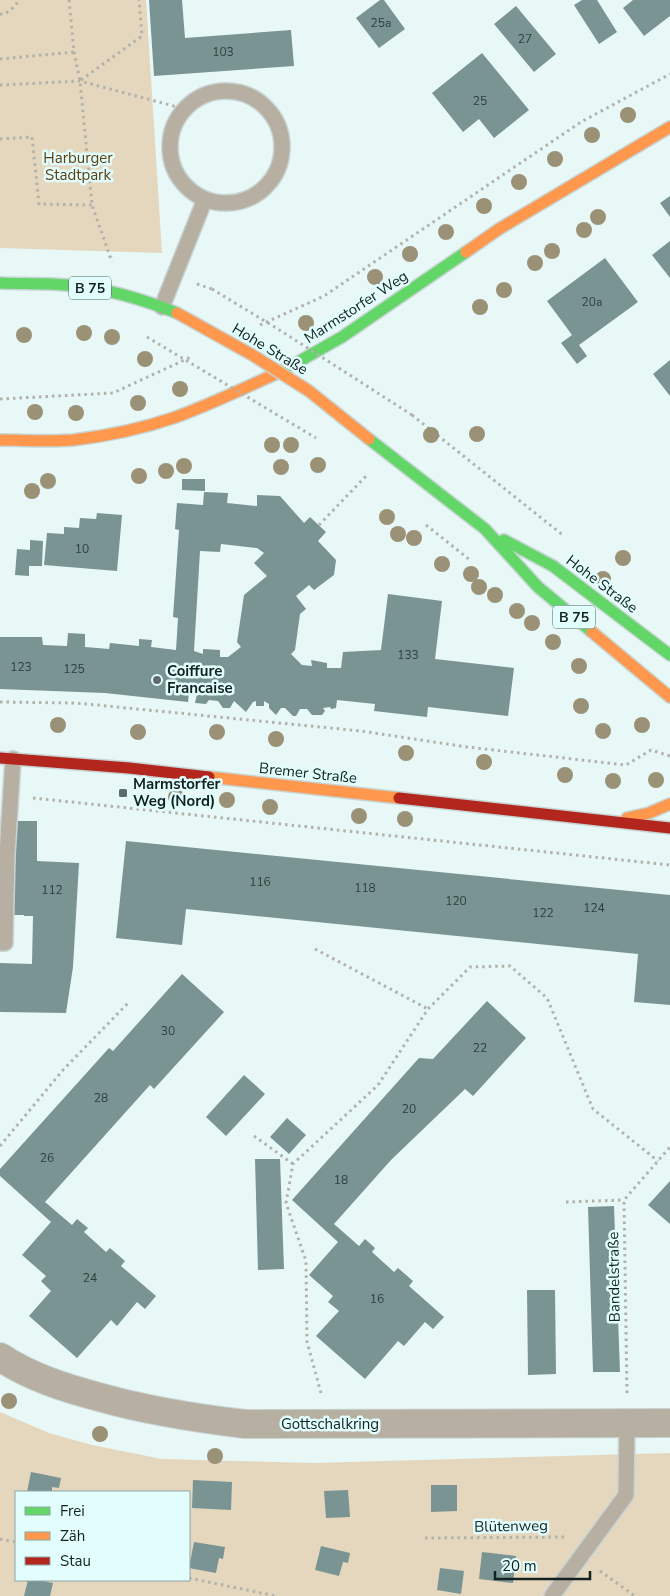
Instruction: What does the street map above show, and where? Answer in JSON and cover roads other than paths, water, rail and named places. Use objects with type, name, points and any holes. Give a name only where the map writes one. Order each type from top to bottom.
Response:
[{"type":"main road","name":"Marmstorfer Weg","points":[[0,440],[71,440],[138,428],[173,418],[221,399],[284,370],[342,337],[500,229],[670,127]]},
{"type":"main road","name":"Hohe Straße","points":[[0,283],[51,284],[87,288],[125,295],[177,313],[254,356],[309,391],[485,529],[553,566],[670,655]]},
{"type":"main road","name":"Hohe Straße","points":[[485,529],[538,588],[670,697]]},
{"type":"main road","name":"Bremer Straße","points":[[6,759],[129,768],[670,828]]},
{"type":"main road","name":"Bremer Straße","points":[[613,821],[642,816],[670,804]]},
{"type":"street","name":"Gottschalkring","points":[[0,1357],[31,1374],[63,1387],[135,1407],[189,1418],[245,1424],[670,1423]]},
{"type":"lane","points":[[217,92],[236,92],[253,98],[268,110],[278,126],[282,144],[280,162],[272,180],[259,193],[242,201],[224,203],[205,199],[190,190],[178,176],[172,159],[170,141],[175,124],[185,109],[199,98],[217,92]]},
{"type":"lane","points":[[162,307],[205,199]]},
{"type":"lane","points":[[0,943],[5,943],[4,855],[10,795],[6,759]]},
{"type":"lane","points":[[552,1596],[626,1495],[627,1424]]},
{"type":"place","name":"Coiffure Francaise","points":[[157,680]]},
{"type":"place","name":"Marmstorfer Weg (Nord)","points":[[123,793]]},
{"type":"park label","name":"Harburger Stadtpark","points":[[78,166]]}]
